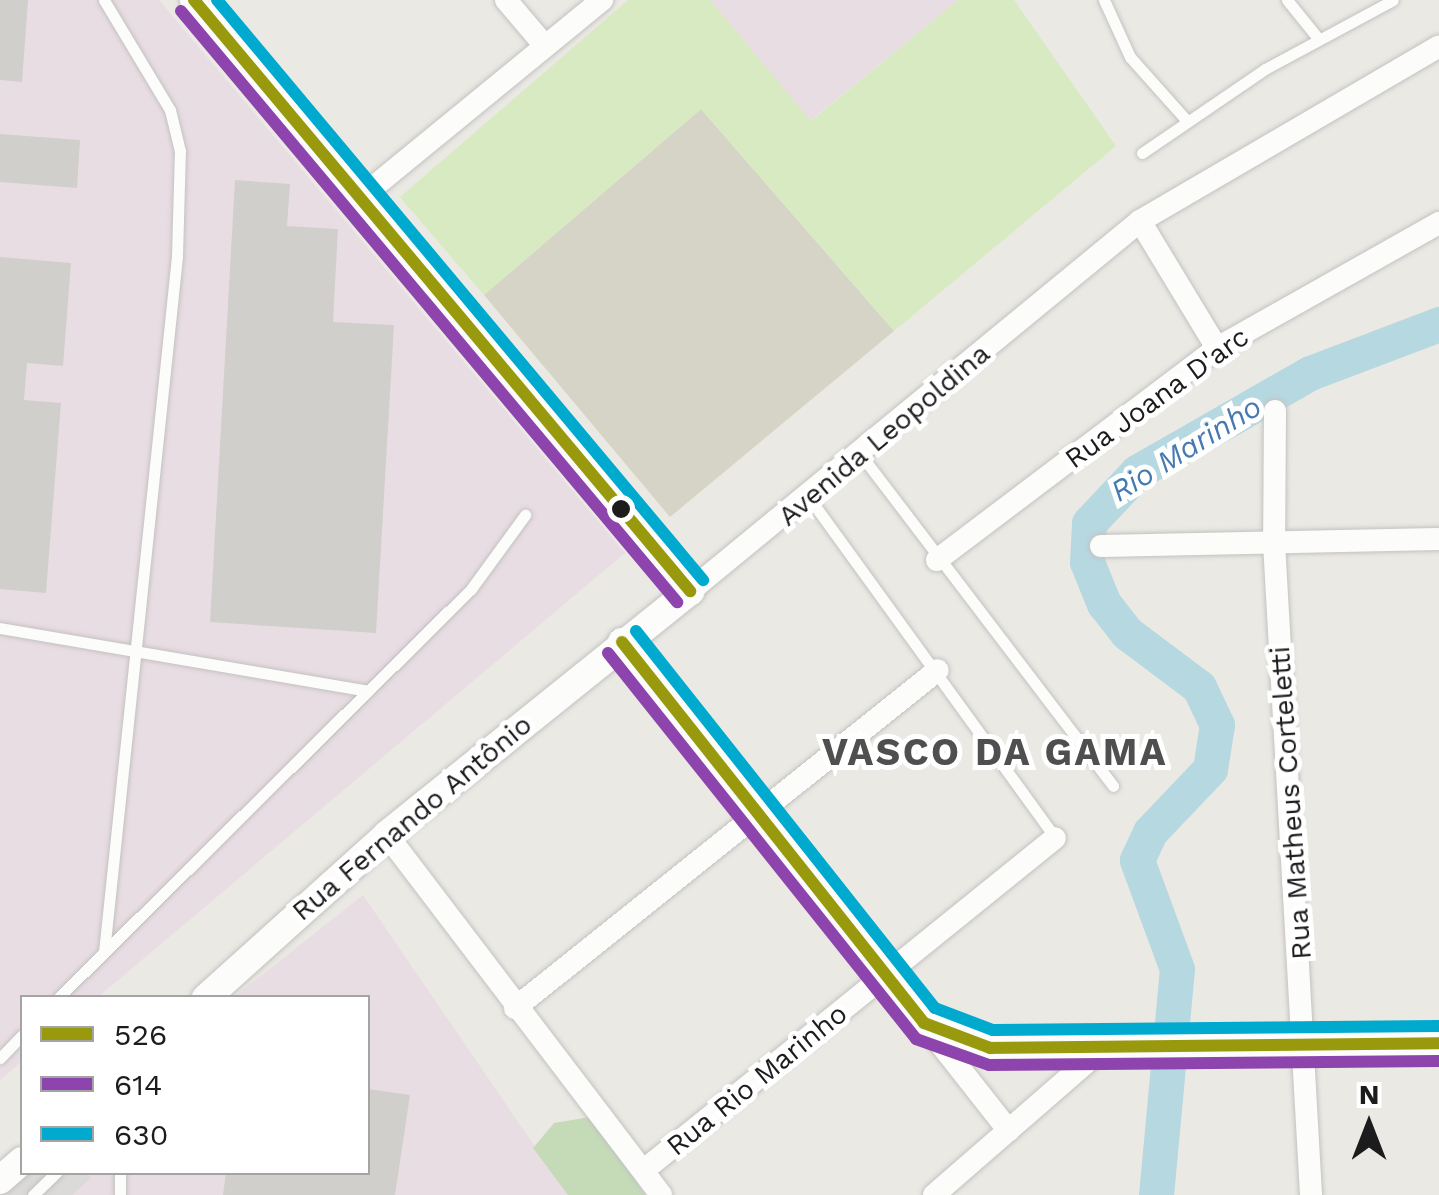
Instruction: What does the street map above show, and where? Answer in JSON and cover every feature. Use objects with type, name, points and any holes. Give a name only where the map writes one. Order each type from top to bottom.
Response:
[{"type":"street","points":[[194,0],[690,591]]},
{"type":"street","points":[[506,0],[545,46]]},
{"type":"street","points":[[360,198],[602,0]]},
{"type":"street","name":"Avenida Leopoldina","points":[[622,642],[810,499],[1140,221],[1439,46]]},
{"type":"street","points":[[1140,221],[1218,348]]},
{"type":"street","name":"Rua Joana D'arc","points":[[937,560],[1218,348],[1439,222]]},
{"type":"street","name":"Rua Matheus Corteletti","points":[[1275,411],[1274,542],[1306,1045],[1311,1195]]},
{"type":"street","points":[[1102,546],[1439,539]]},
{"type":"street","points":[[622,642],[764,815],[885,977],[1009,1130]]},
{"type":"street","name":"Rua Fernando Antônio","points":[[209,995],[386,836],[622,642]]},
{"type":"street","points":[[515,1008],[764,815],[938,670]]},
{"type":"street","points":[[386,836],[661,1195]]},
{"type":"street","name":"Rua Rio Marinho","points":[[644,1170],[1056,838]]},
{"type":"street","points":[[924,1024],[990,1048],[1439,1043]]},
{"type":"street","points":[[934,1195],[1103,1048]]},
{"type":"street","points":[[0,1180],[20,1163]]},
{"type":"lane","points":[[104,0],[170,110],[180,151],[177,256],[104,952]]},
{"type":"lane","points":[[1104,0],[1130,57],[1187,121]]},
{"type":"lane","points":[[1287,0],[1318,38]]},
{"type":"lane","points":[[1142,153],[1318,38],[1393,0]]},
{"type":"lane","points":[[861,455],[937,560],[1113,786]]},
{"type":"lane","points":[[810,499],[938,670],[1056,838]]},
{"type":"lane","points":[[61,995],[471,589],[525,515]]},
{"type":"lane","points":[[0,628],[136,647],[368,691]]},
{"type":"lane","points":[[0,1058],[20,1036]]},
{"type":"lane","points":[[32,1195],[55,1175]]},
{"type":"shaded area","points":[[0,0],[159,0],[625,553],[100,995],[20,995],[20,1063],[0,1080]]},
{"type":"shaded area","points":[[710,0],[958,0],[810,121]]},
{"type":"shaded area","points":[[701,109],[894,331],[670,517],[484,295]]},
{"type":"shaded area","points":[[363,895],[568,1195],[0,1195],[20,1174],[370,1175],[370,995],[237,995]]},
{"type":"shaded area","points":[[20,1173],[91,1178],[72,1195],[0,1195],[0,1186]]},
{"type":"green space","points":[[628,0],[710,0],[811,121],[958,0],[1014,0],[1116,146],[894,331],[701,109],[484,295],[400,197]]},
{"type":"green space","points":[[590,1117],[603,1129],[645,1195],[568,1195],[533,1148],[554,1123]]},
{"type":"building","points":[[0,0],[28,0],[22,82],[0,80]]},
{"type":"building","points":[[0,134],[80,140],[77,188],[0,182]]},
{"type":"building","points":[[235,180],[290,184],[287,226],[338,229],[333,322],[394,325],[376,633],[210,622]]},
{"type":"building","points":[[0,257],[71,263],[63,366],[27,363],[24,400],[61,403],[46,593],[0,589]]},
{"type":"building","points":[[370,1089],[410,1095],[395,1195],[223,1195],[226,1175],[370,1175]]},
{"type":"waterway","name":"Rio Marinho","points":[[1156,1195],[1177,969],[1137,860],[1150,832],[1210,769],[1217,725],[1199,687],[1127,633],[1104,604],[1087,562],[1089,523],[1137,472],[1310,373],[1439,324]]},
{"type":"transit line","name":"526","points":[[194,0],[690,591]]},
{"type":"transit line","name":"630","points":[[217,0],[703,580]]},
{"type":"transit line","name":"614","points":[[181,11],[677,602]]},
{"type":"transit line","name":"630","points":[[636,631],[935,1008],[993,1030],[1439,1026]]},
{"type":"transit line","name":"526","points":[[622,642],[924,1023],[990,1048],[1439,1043]]},
{"type":"transit line","name":"614","points":[[608,653],[916,1039],[989,1065],[1439,1061]]},
{"type":"district","name":"VASCO DA GAMA","points":[[995,753]]}]
